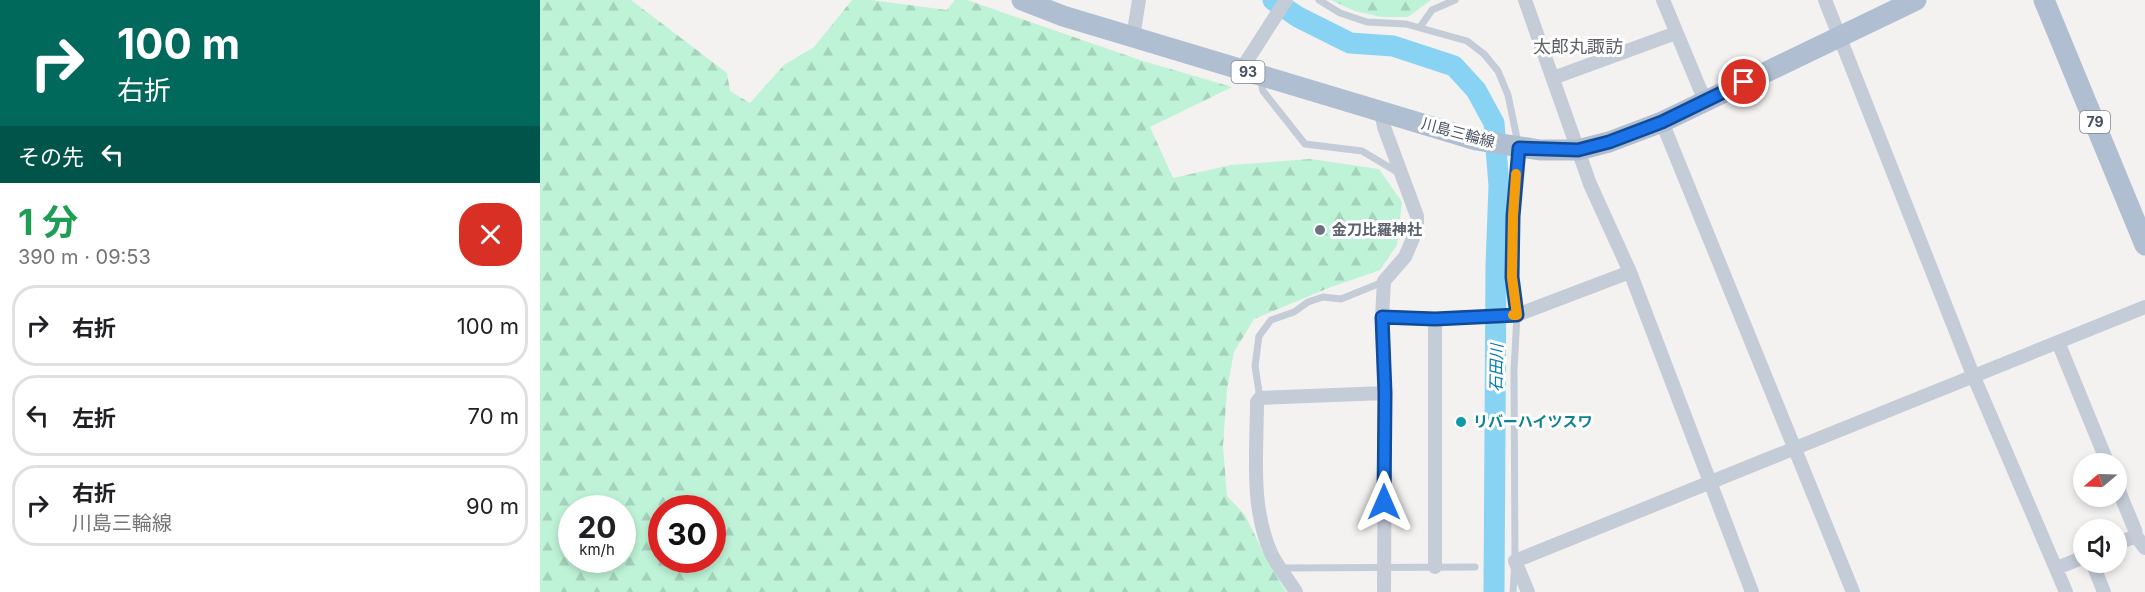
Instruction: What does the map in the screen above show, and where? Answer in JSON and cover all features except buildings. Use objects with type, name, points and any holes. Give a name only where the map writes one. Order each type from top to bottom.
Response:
[{"type":"main road","name":"川島三輪線","points":[[1022,0],[1063,16],[1476,140],[1515,148],[1578,150],[1609,142],[1662,122],[1916,0]]},
{"type":"main road","name":"79","points":[[2044,0],[2145,245]]},
{"type":"street","points":[[1133,37],[1138,0]]},
{"type":"street","points":[[1526,0],[1590,184],[1630,272],[1752,592]]},
{"type":"street","points":[[1663,0],[1705,101]]},
{"type":"street","points":[[1825,0],[1973,375],[2066,592]]},
{"type":"street","points":[[1250,72],[1283,5]]},
{"type":"street","points":[[1553,78],[1676,33]]},
{"type":"street","points":[[1382,112],[1384,126],[1417,216],[1417,230],[1405,257],[1384,281],[1382,317],[1385,393],[1384,592]]},
{"type":"street","points":[[1662,122],[1852,592]]},
{"type":"street","points":[[1382,317],[1435,319],[1517,315],[1630,272]]},
{"type":"street","points":[[1528,592],[1515,561],[2145,307]]},
{"type":"street","points":[[1435,319],[1435,567]]},
{"type":"street","points":[[2058,342],[2103,453]]},
{"type":"street","points":[[1296,592],[1271,554],[1258,515],[1256,496],[1257,402],[1260,398],[1385,393]]},
{"type":"street","points":[[2126,507],[2136,536],[2145,548]]},
{"type":"street","points":[[2127,540],[2136,536]]},
{"type":"street","points":[[2057,568],[2073,561]]},
{"type":"street","points":[[2096,573],[2104,592]]},
{"type":"lane","points":[[1319,0],[1340,13],[1367,22],[1406,24],[1467,41],[1484,54],[1498,71],[1508,95],[1515,148],[1512,277],[1517,315],[1514,370],[1515,561],[1513,592]]},
{"type":"lane","points":[[1420,27],[1432,10],[1455,0]]},
{"type":"lane","points":[[1250,72],[1305,144],[1362,151],[1401,174]]},
{"type":"lane","points":[[1260,398],[1254,366],[1259,336],[1271,320],[1294,312],[1308,302],[1323,297],[1341,299],[1384,281]]},
{"type":"lane","points":[[1281,568],[1475,567]]},
{"type":"green space","points":[[540,0],[631,0],[727,73],[730,91],[750,103],[784,65],[814,47],[852,0],[871,0],[947,10],[955,0],[967,0],[1143,61],[1232,87],[1150,127],[1173,178],[1231,165],[1311,159],[1379,169],[1402,202],[1397,245],[1380,270],[1331,287],[1254,319],[1234,352],[1227,390],[1223,446],[1227,496],[1245,515],[1286,592],[540,592]]},
{"type":"green space","points":[[1331,0],[1431,0],[1408,17],[1381,17],[1355,11]]},
{"type":"waterway","name":"石田川","points":[[1273,0],[1298,17],[1350,43],[1393,46],[1454,66],[1476,90],[1494,123],[1499,186],[1496,265],[1494,592]]},
{"type":"slow traffic","points":[[1513,315],[1517,315],[1512,277],[1516,174]]},
{"type":"place","name":"金刀比羅神社","points":[[1320,230]]},
{"type":"place","name":"リバーハイツスワ","points":[[1461,422]]},
{"type":"district","name":"太郎丸諏訪","points":[[1578,47]]},
{"type":"route","points":[[1384,502],[1385,393],[1382,317],[1435,319],[1517,315],[1512,277],[1513,216],[1519,148],[1578,150],[1609,142],[1662,122],[1744,82]]}]
